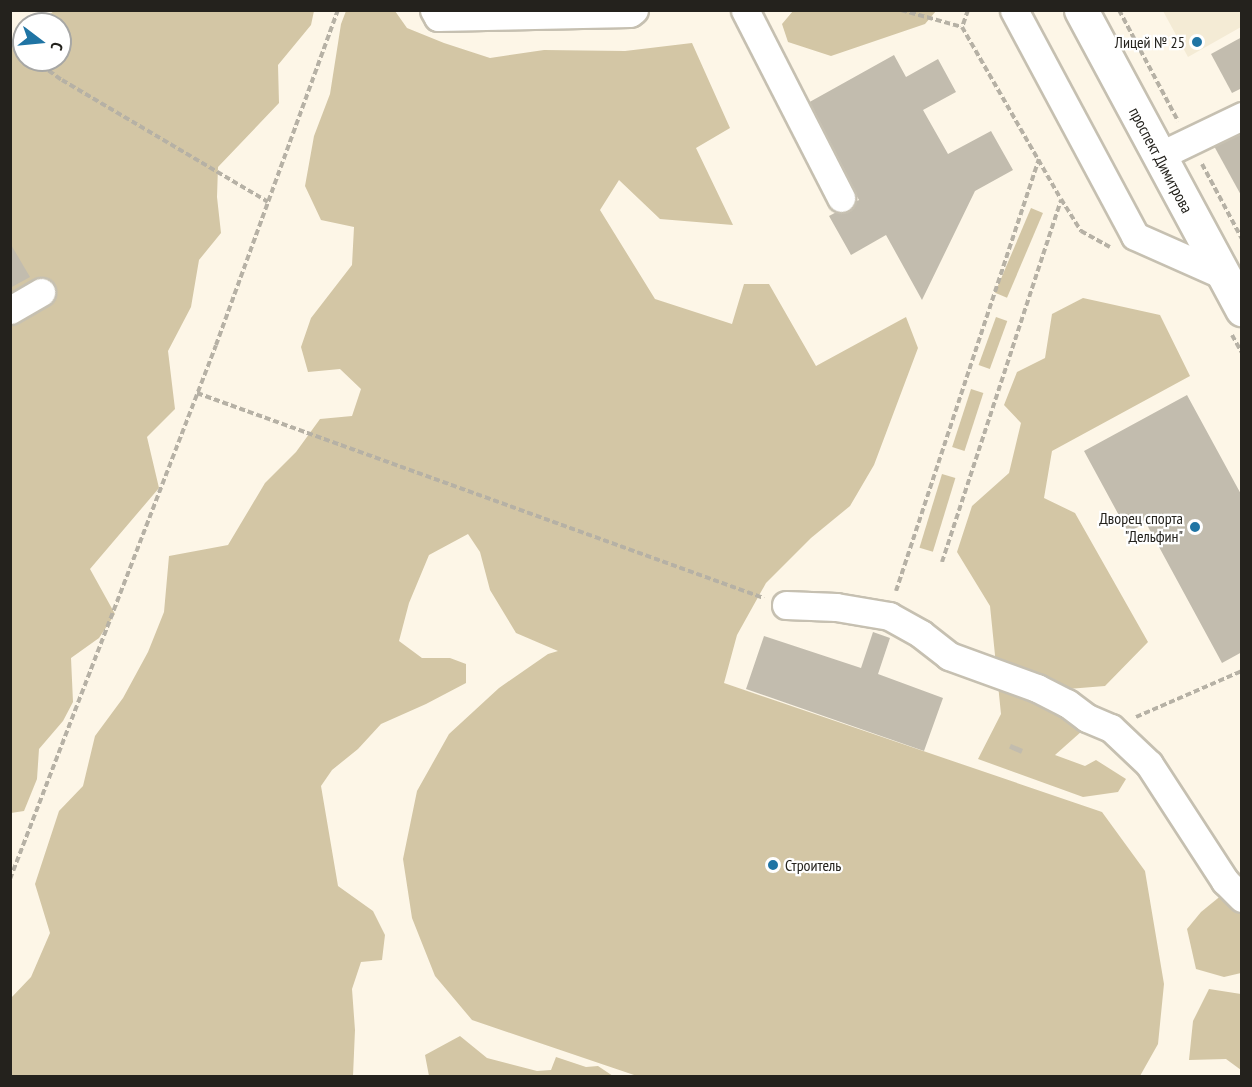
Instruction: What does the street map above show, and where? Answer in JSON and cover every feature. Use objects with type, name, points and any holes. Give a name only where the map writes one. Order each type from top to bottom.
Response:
[{"type":"main road","name":"проспект Димитрова","points":[[1081,10],[1242,309]]},
{"type":"lane","points":[[434,10],[438,17],[630,13],[634,10]]},
{"type":"lane","points":[[745,10],[841,198]]},
{"type":"lane","points":[[1014,10],[1136,236],[1223,275]]},
{"type":"lane","points":[[1159,156],[1242,116]]},
{"type":"lane","points":[[10,310],[41,292]]},
{"type":"lane","points":[[786,606],[836,607],[888,616],[921,634],[949,656],[1037,688],[1067,703],[1087,718],[1111,728],[1149,764],[1226,881],[1242,898]]},
{"type":"path","points":[[10,879],[198,393],[338,10]]},
{"type":"path","points":[[901,10],[962,27]]},
{"type":"path","points":[[51,72],[268,202]]},
{"type":"path","points":[[888,616],[1039,159]]},
{"type":"path","points":[[942,562],[1061,199]]},
{"type":"path","points":[[198,393],[786,606]]},
{"type":"path","points":[[1111,728],[1242,671]]},
{"type":"shaded area","points":[[314,11],[311,25],[278,65],[279,103],[218,167],[217,197],[221,233],[199,260],[191,307],[168,351],[175,409],[147,437],[159,488],[90,569],[115,614],[99,638],[71,658],[73,702],[63,721],[39,749],[37,779],[24,811],[11,813],[11,48],[12,72],[72,72],[72,12],[53,12]]},
{"type":"shaded area","points":[[346,11],[395,11],[407,28],[490,58],[544,50],[625,51],[692,43],[730,128],[696,148],[733,225],[660,219],[619,180],[600,210],[655,299],[732,324],[744,284],[769,284],[816,366],[906,317],[918,348],[874,465],[850,506],[811,538],[766,583],[737,635],[724,683],[1102,812],[1145,871],[1164,984],[1158,1044],[1140,1076],[637,1076],[472,1020],[435,976],[412,918],[403,859],[417,791],[449,734],[499,688],[548,654],[558,651],[516,633],[490,590],[480,552],[468,534],[429,555],[409,603],[399,641],[422,658],[450,658],[466,664],[466,683],[381,724],[358,749],[332,770],[321,786],[338,886],[373,911],[385,935],[382,960],[361,962],[352,989],[355,1030],[353,1076],[11,1076],[11,998],[31,977],[50,933],[35,884],[59,811],[83,786],[95,736],[123,698],[148,652],[164,612],[169,556],[228,545],[265,483],[296,452],[320,419],[352,416],[361,389],[340,369],[308,372],[301,347],[311,318],[352,265],[354,227],[321,220],[305,186],[314,136],[330,94],[341,24]]},
{"type":"shaded area","points":[[793,11],[936,11],[925,24],[831,56],[788,42],[782,24]]},
{"type":"shaded area","name":"Лицей № 25","points":[[1163,11],[1241,11],[1241,27],[1188,57]]},
{"type":"shaded area","points":[[1031,208],[1043,213],[1007,298],[995,293]]},
{"type":"shaded area","points":[[1083,298],[1160,315],[1190,376],[1052,451],[1044,498],[1075,513],[1148,642],[1105,686],[1068,689],[1061,710],[1082,731],[1055,755],[1085,766],[1096,760],[1126,779],[1118,792],[1083,797],[978,759],[1001,714],[990,606],[957,552],[972,506],[1009,473],[1021,423],[1004,405],[1017,372],[1045,358],[1052,314]]},
{"type":"shaded area","points":[[996,317],[1007,321],[990,369],[979,365]]},
{"type":"shaded area","points":[[971,389],[983,393],[965,451],[952,447]]},
{"type":"shaded area","points":[[942,474],[955,478],[933,552],[919,548]]},
{"type":"shaded area","points":[[1223,894],[1241,910],[1241,973],[1224,977],[1196,969],[1187,929],[1201,912]]},
{"type":"shaded area","points":[[1209,989],[1241,994],[1241,1070],[1226,1059],[1189,1060],[1193,1021]]},
{"type":"shaded area","points":[[460,1036],[487,1058],[537,1071],[551,1070],[556,1057],[586,1067],[598,1066],[613,1076],[429,1076],[425,1055]]},
{"type":"building","points":[[1242,37],[1242,88],[1232,93],[1211,54]]},
{"type":"building","points":[[894,55],[906,77],[938,59],[956,92],[923,110],[948,154],[991,131],[1013,170],[975,191],[922,300],[886,235],[851,255],[829,216],[859,200],[806,104]]},
{"type":"building","points":[[1242,131],[1242,197],[1214,146]]},
{"type":"building","points":[[10,243],[30,277],[10,288]]},
{"type":"building","name":"Дворец спорта \"Дельфин\"","points":[[1187,395],[1242,496],[1242,652],[1222,663],[1146,523],[1128,532],[1084,451]]},
{"type":"building","points":[[873,632],[890,638],[878,674],[943,698],[924,751],[746,689],[764,636],[861,668]]},
{"type":"building","points":[[1011,744],[1023,749],[1021,754],[1009,749]]},
{"type":"place","name":"Лицей № 25","points":[[1197,42]]},
{"type":"place","name":"Дворец спорта \"Дельфин\"","points":[[1195,527]]},
{"type":"place","name":"Строитель","points":[[773,865]]}]
